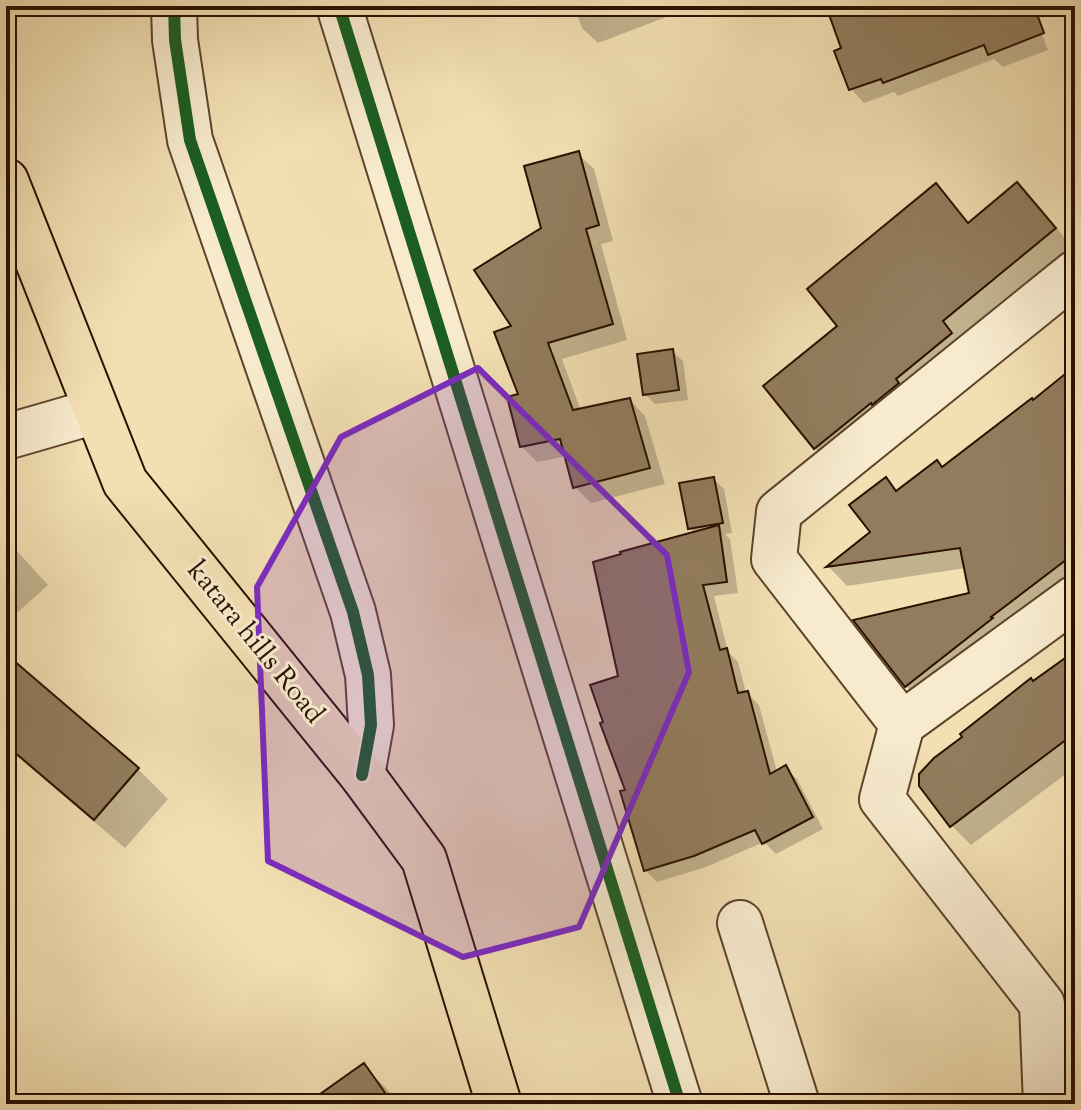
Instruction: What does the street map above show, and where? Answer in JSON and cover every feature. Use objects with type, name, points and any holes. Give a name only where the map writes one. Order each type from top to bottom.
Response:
[{"type":"main road","name":"katara hills Road","points":[[6,181],[125,482],[362,775],[424,859],[499,1104]]},
{"type":"street","points":[[174,6],[175,40],[190,140],[348,597],[359,637],[368,675],[371,725],[362,775]]},
{"type":"street","points":[[339,6],[680,1104]]},
{"type":"street","points":[[902,724],[774,559],[779,512],[1075,273]]},
{"type":"street","points":[[6,437],[96,411]]},
{"type":"street","points":[[1046,1104],[1059,1005],[882,799],[902,724],[1075,598]]},
{"type":"street","points":[[740,923],[797,1104]]},
{"type":"highlighted area","points":[[478,368],[667,555],[689,672],[579,927],[463,957],[268,861],[257,587],[341,437]]},
{"type":"building","points":[[826,6],[1034,6],[1044,33],[988,55],[984,45],[883,83],[881,79],[849,90],[834,51],[841,48]]},
{"type":"building","points":[[579,151],[599,225],[586,229],[613,324],[548,343],[573,410],[630,398],[650,468],[573,488],[560,439],[520,447],[507,397],[518,394],[494,332],[511,326],[474,270],[541,228],[524,166]]},
{"type":"building","points":[[1017,182],[1056,228],[943,321],[952,333],[896,379],[899,383],[814,449],[763,386],[837,326],[807,289],[936,183],[968,223]]},
{"type":"building","points":[[673,349],[679,390],[643,395],[637,354]]},
{"type":"building","points":[[1075,366],[1075,553],[905,687],[853,620],[969,593],[960,548],[826,567],[870,532],[849,505],[886,477],[896,491],[937,460],[942,467]]},
{"type":"building","points":[[714,477],[723,523],[688,529],[679,483]]},
{"type":"building","points":[[719,525],[727,582],[703,585],[720,650],[727,648],[738,693],[748,691],[770,774],[786,765],[813,817],[762,844],[755,830],[694,856],[644,871],[620,791],[625,790],[600,723],[603,722],[590,685],[618,676],[593,562]]},
{"type":"building","points":[[1075,651],[1075,733],[950,827],[919,786],[919,774],[962,737],[960,734],[1031,678],[1033,681]]},
{"type":"building","points":[[6,654],[139,768],[94,820],[6,745]]},
{"type":"building","points":[[364,1063],[393,1104],[306,1104]]},
{"type":"cycle path","points":[[174,6],[175,40],[190,140],[353,612],[368,675],[371,725],[362,775]]},
{"type":"cycle path","points":[[339,6],[680,1104]]}]
